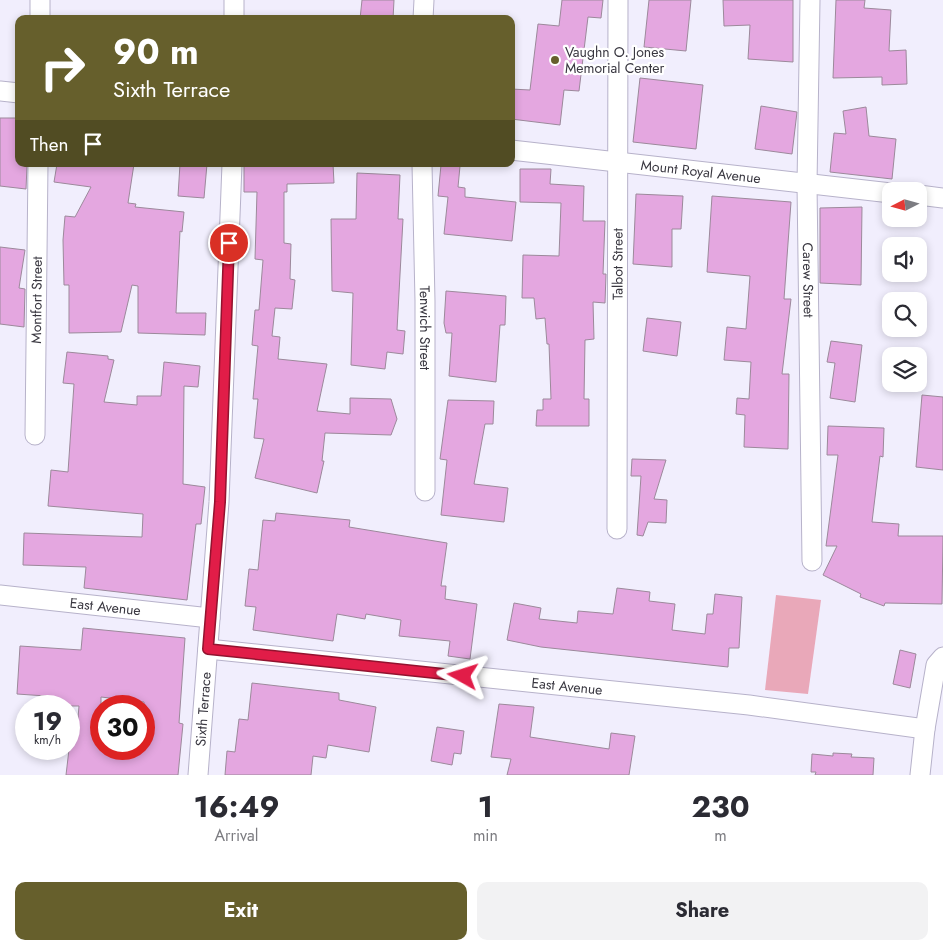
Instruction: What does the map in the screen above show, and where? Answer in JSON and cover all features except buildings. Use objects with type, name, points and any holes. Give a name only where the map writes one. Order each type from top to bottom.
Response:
[{"type":"street","points":[[40,0],[40,15]]},
{"type":"street","points":[[234,0],[234,15]]},
{"type":"street","points":[[423,15],[424,0]]},
{"type":"street","name":"Talbot Street","points":[[617,529],[618,0]]},
{"type":"street","name":"Carew Street","points":[[810,0],[806,184],[812,561]]},
{"type":"street","points":[[0,91],[15,93]]},
{"type":"street","name":"Mount Royal Avenue","points":[[515,150],[882,192]]},
{"type":"street","name":"Montfort Street","points":[[35,435],[38,167]]},
{"type":"street","name":"Sixth Terrace","points":[[198,775],[220,502],[232,167]]},
{"type":"street","name":"Tenwich Street","points":[[422,167],[426,491]]},
{"type":"street","points":[[928,196],[943,198]]},
{"type":"street","name":"East Avenue","points":[[0,595],[210,618]]},
{"type":"street","name":"East Avenue","points":[[208,649],[749,705],[924,730]]},
{"type":"street","points":[[920,775],[924,730],[936,665],[943,658]]},
{"type":"shaded area","points":[[776,595],[821,600],[808,694],[765,690]]},
{"type":"place","name":"Vaughn O. Jones Memorial Center","points":[[555,60]]},
{"type":"route","points":[[229,243],[220,502],[208,649],[463,676]]}]
